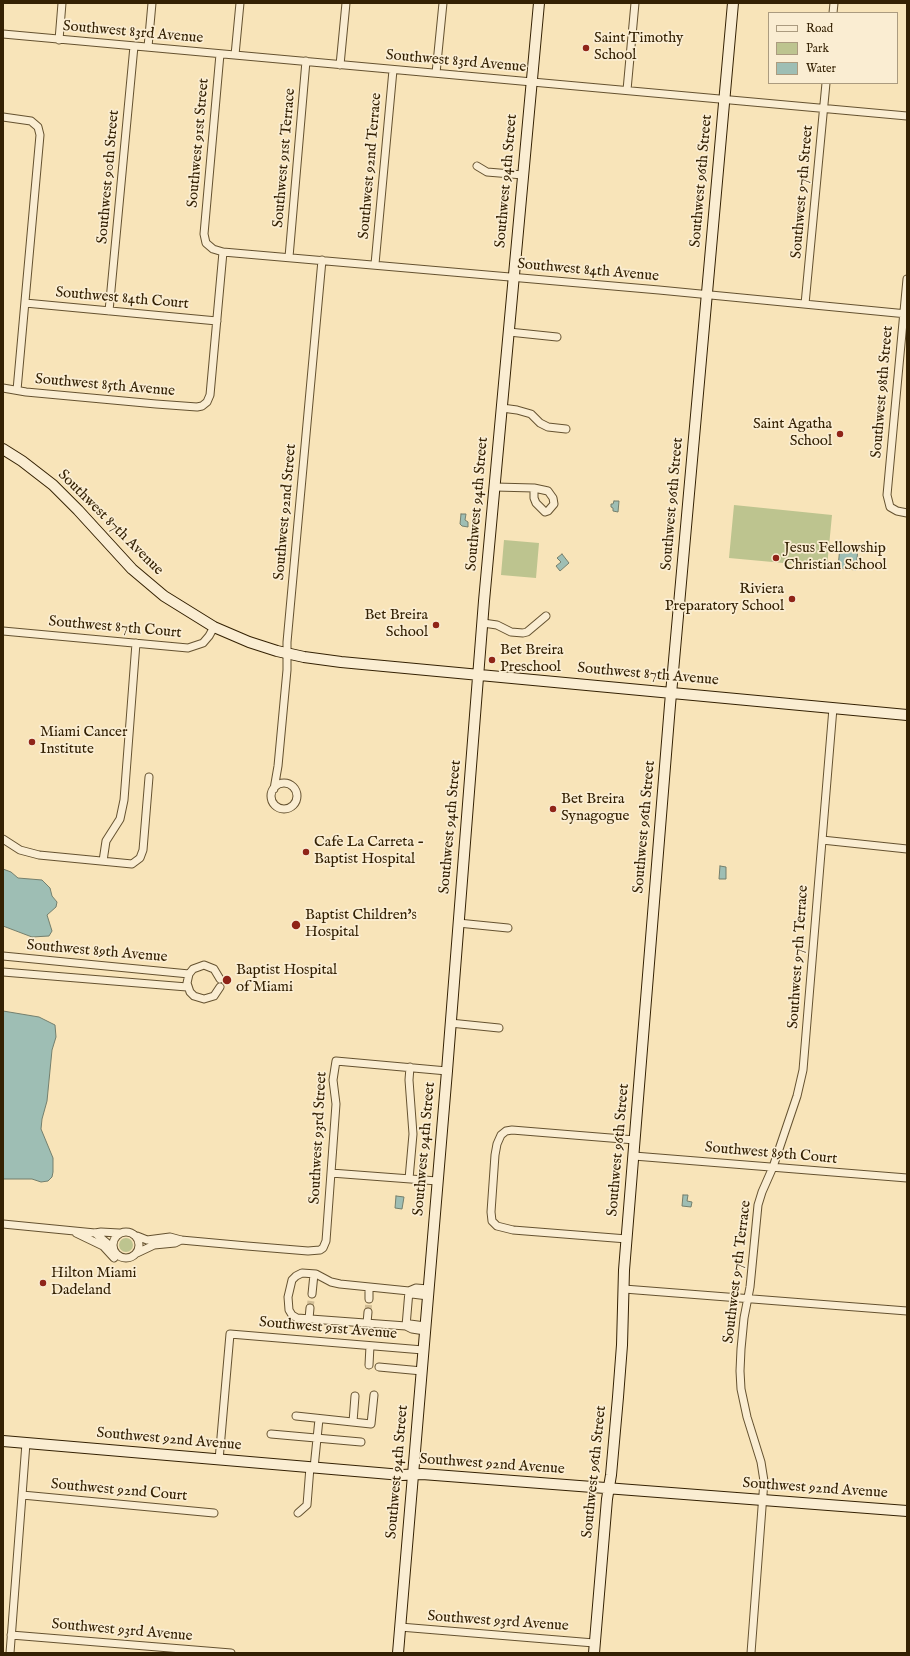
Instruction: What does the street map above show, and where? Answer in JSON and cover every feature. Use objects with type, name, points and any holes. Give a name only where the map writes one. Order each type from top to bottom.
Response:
[{"type":"street","points":[[59,40],[62,3]]},
{"type":"street","points":[[148,47],[152,3]]},
{"type":"street","points":[[235,55],[240,3]]},
{"type":"street","points":[[340,65],[346,3]]},
{"type":"street","points":[[436,73],[442,3]]},
{"type":"street","name":"Southwest 94th Street","points":[[398,1653],[483,623],[508,332],[539,3]]},
{"type":"street","points":[[627,90],[635,3]]},
{"type":"street","name":"Southwest 96th Street","points":[[594,1648],[619,1382],[627,1239],[671,693],[733,3]]},
{"type":"street","name":"Southwest 83rd Avenue","points":[[3,34],[907,116]]},
{"type":"street","name":"Southwest 90th Street","points":[[109,311],[134,46]]},
{"type":"street","name":"Southwest 91st Street","points":[[204,234],[220,54]]},
{"type":"street","name":"Southwest 91st Terrace","points":[[289,257],[306,61]]},
{"type":"street","name":"Southwest 92nd Terrace","points":[[375,264],[393,70]]},
{"type":"street","name":"Southwest 97th Street","points":[[805,304],[826,84]]},
{"type":"street","points":[[3,117],[26,120],[36,124],[40,131],[17,390]]},
{"type":"street","points":[[477,166],[487,172],[523,175]]},
{"type":"street","name":"Southwest 84th Avenue","points":[[204,234],[210,247],[223,252],[375,264],[706,294],[905,314]]},
{"type":"street","points":[[217,321],[223,252]]},
{"type":"street","name":"Southwest 92nd Street","points":[[274,789],[278,766],[287,670],[287,654],[322,260]]},
{"type":"street","name":"Southwest 98th Street","points":[[907,279],[905,314],[887,496],[890,507],[897,511],[907,513]]},
{"type":"street","name":"Southwest 84th Court","points":[[25,303],[217,321]]},
{"type":"street","name":"Southwest 85th Avenue","points":[[3,388],[197,407],[205,405],[210,395],[217,321]]},
{"type":"street","points":[[508,332],[557,337]]},
{"type":"street","points":[[502,408],[518,410],[531,414],[540,423],[548,427],[566,429]]},
{"type":"street","name":"Southwest 87th Avenue","points":[[3,448],[33,469],[64,495],[126,562],[152,586],[182,608],[214,627],[249,642],[287,654],[341,662],[907,715]]},
{"type":"street","points":[[495,487],[534,488]]},
{"type":"street","points":[[483,623],[497,625],[514,633],[523,633],[527,632],[546,616]]},
{"type":"street","name":"Southwest 87th Court","points":[[3,631],[193,647],[206,640],[214,627]]},
{"type":"street","points":[[103,861],[106,841],[120,819],[124,800],[136,643]]},
{"type":"street","name":"Southwest 97th Terrace","points":[[751,1653],[764,1481],[761,1462],[747,1417],[740,1381],[742,1337],[749,1299],[758,1206],[797,1096],[803,1070],[832,708]]},
{"type":"street","name":"Southwest 92nd Street","points":[[278,766],[285,784]]},
{"type":"street","points":[[3,839],[14,847],[39,855],[132,864],[140,858],[143,850],[149,777]]},
{"type":"street","points":[[285,784],[292,787],[296,793],[296,801],[291,807],[283,809],[275,805],[272,798],[274,789],[277,786],[285,784]]},
{"type":"street","points":[[822,840],[907,849]]},
{"type":"street","points":[[458,923],[508,928]]},
{"type":"street","name":"Southwest 89th Avenue","points":[[3,956],[189,974]]},
{"type":"street","points":[[220,979],[214,969],[204,965],[193,969],[189,974],[187,983],[187,987],[194,996],[204,999],[214,996],[220,987]]},
{"type":"street","name":"Southwest 89th Avenue","points":[[3,972],[187,987]]},
{"type":"street","points":[[450,1023],[499,1028]]},
{"type":"street","name":"Southwest 93rd Street","points":[[181,1240],[312,1251],[323,1248],[326,1241],[336,1104],[333,1080],[336,1061],[410,1067]]},
{"type":"street","points":[[409,1178],[413,1134],[409,1080],[410,1067],[447,1071]]},
{"type":"street","points":[[627,1239],[506,1229],[497,1226],[492,1221],[491,1207],[495,1151],[498,1141],[503,1133],[509,1130],[635,1140]]},
{"type":"street","name":"Southwest 89th Court","points":[[634,1156],[907,1178]]},
{"type":"street","points":[[331,1173],[437,1181]]},
{"type":"street","points":[[3,1224],[95,1234],[101,1232],[130,1232],[146,1240],[170,1237],[181,1240]]},
{"type":"street","points":[[74,1232],[81,1237],[103,1246],[114,1258]]},
{"type":"street","points":[[113,1248],[114,1238],[119,1233]]},
{"type":"street","points":[[95,1234],[113,1248],[118,1255],[124,1258],[131,1257],[154,1245],[175,1243],[181,1240]]},
{"type":"street","points":[[137,1236],[140,1245],[137,1253]]},
{"type":"street","points":[[425,1328],[409,1324],[406,1326],[298,1318],[292,1315],[289,1310],[288,1297],[290,1285],[294,1278],[302,1273],[314,1274],[331,1282],[409,1291],[416,1288],[428,1293]]},
{"type":"street","points":[[312,1294],[314,1274]]},
{"type":"street","points":[[369,1287],[369,1299]]},
{"type":"street","points":[[624,1289],[907,1312]]},
{"type":"street","points":[[406,1326],[409,1291]]},
{"type":"street","points":[[309,1319],[310,1308]]},
{"type":"street","points":[[368,1312],[368,1323]]},
{"type":"street","name":"Southwest 91st Avenue","points":[[219,1460],[230,1334],[423,1350]]},
{"type":"street","points":[[369,1365],[370,1346]]},
{"type":"street","points":[[379,1367],[422,1371]]},
{"type":"street","points":[[296,1416],[372,1424],[374,1395]]},
{"type":"street","points":[[353,1422],[355,1396]]},
{"type":"street","points":[[298,1513],[307,1505],[319,1419]]},
{"type":"street","points":[[271,1434],[361,1442]]},
{"type":"street","name":"Southwest 92nd Avenue","points":[[3,1441],[402,1475],[413,1474],[907,1511]]},
{"type":"street","points":[[10,1653],[26,1443]]},
{"type":"street","name":"Southwest 92nd Court","points":[[22,1495],[214,1513]]},
{"type":"street","name":"Southwest 93rd Avenue","points":[[400,1627],[594,1648]]},
{"type":"street","name":"Southwest 93rd Avenue","points":[[11,1635],[204,1652],[231,1653]]},
{"type":"green space","points":[[734,505],[832,515],[827,567],[729,558]]},
{"type":"green space","points":[[504,540],[539,543],[536,578],[501,575]]},
{"type":"green space","points":[[126,1238],[131,1240],[133,1245],[131,1250],[126,1252],[121,1250],[119,1245],[121,1240]]},
{"type":"water","points":[[614,501],[619,501],[618,512],[613,511],[613,508],[611,507],[611,504],[613,504]]},
{"type":"water","points":[[461,514],[466,514],[465,520],[468,522],[468,527],[460,524]]},
{"type":"water","points":[[840,546],[858,548],[856,570],[838,568]]},
{"type":"water","points":[[562,554],[569,563],[560,571],[556,566],[561,562],[557,558]]},
{"type":"water","points":[[720,866],[726,867],[726,879],[719,879]]},
{"type":"water","points":[[3,869],[11,872],[18,878],[42,880],[50,888],[52,896],[57,902],[56,907],[47,915],[52,931],[49,936],[32,937],[3,926]]},
{"type":"water","points":[[3,1011],[39,1017],[55,1025],[56,1037],[52,1050],[47,1101],[41,1129],[53,1158],[52,1177],[48,1181],[41,1182],[32,1179],[3,1179]]},
{"type":"water","points":[[683,1195],[688,1195],[687,1201],[692,1202],[691,1207],[682,1206]]},
{"type":"water","points":[[396,1196],[404,1197],[402,1209],[395,1208]]},
{"type":"tunnel","points":[[310,1308],[312,1294]]},
{"type":"tunnel","points":[[368,1312],[369,1299]]},
{"type":"place","name":"Saint Timothy School","points":[[586,48]]},
{"type":"place","name":"Saint Agatha School","points":[[840,434]]},
{"type":"place","name":"Jesus Fellowship Christian School","points":[[776,558]]},
{"type":"place","name":"Riviera Preparatory School","points":[[792,599]]},
{"type":"place","name":"Bet Breira School","points":[[436,625]]},
{"type":"place","name":"Bet Breira Preschool","points":[[492,660]]},
{"type":"place","name":"Miami Cancer Institute","points":[[32,742]]},
{"type":"place","name":"Bet Breira Synagogue","points":[[553,809]]},
{"type":"place","name":"Cafe La Carreta - Baptist Hospital","points":[[306,852]]},
{"type":"place","name":"Baptist Children's Hospital","points":[[296,925]]},
{"type":"place","name":"Baptist Hospital of Miami","points":[[227,980]]},
{"type":"place","name":"Hilton Miami Dadeland","points":[[43,1283]]}]
